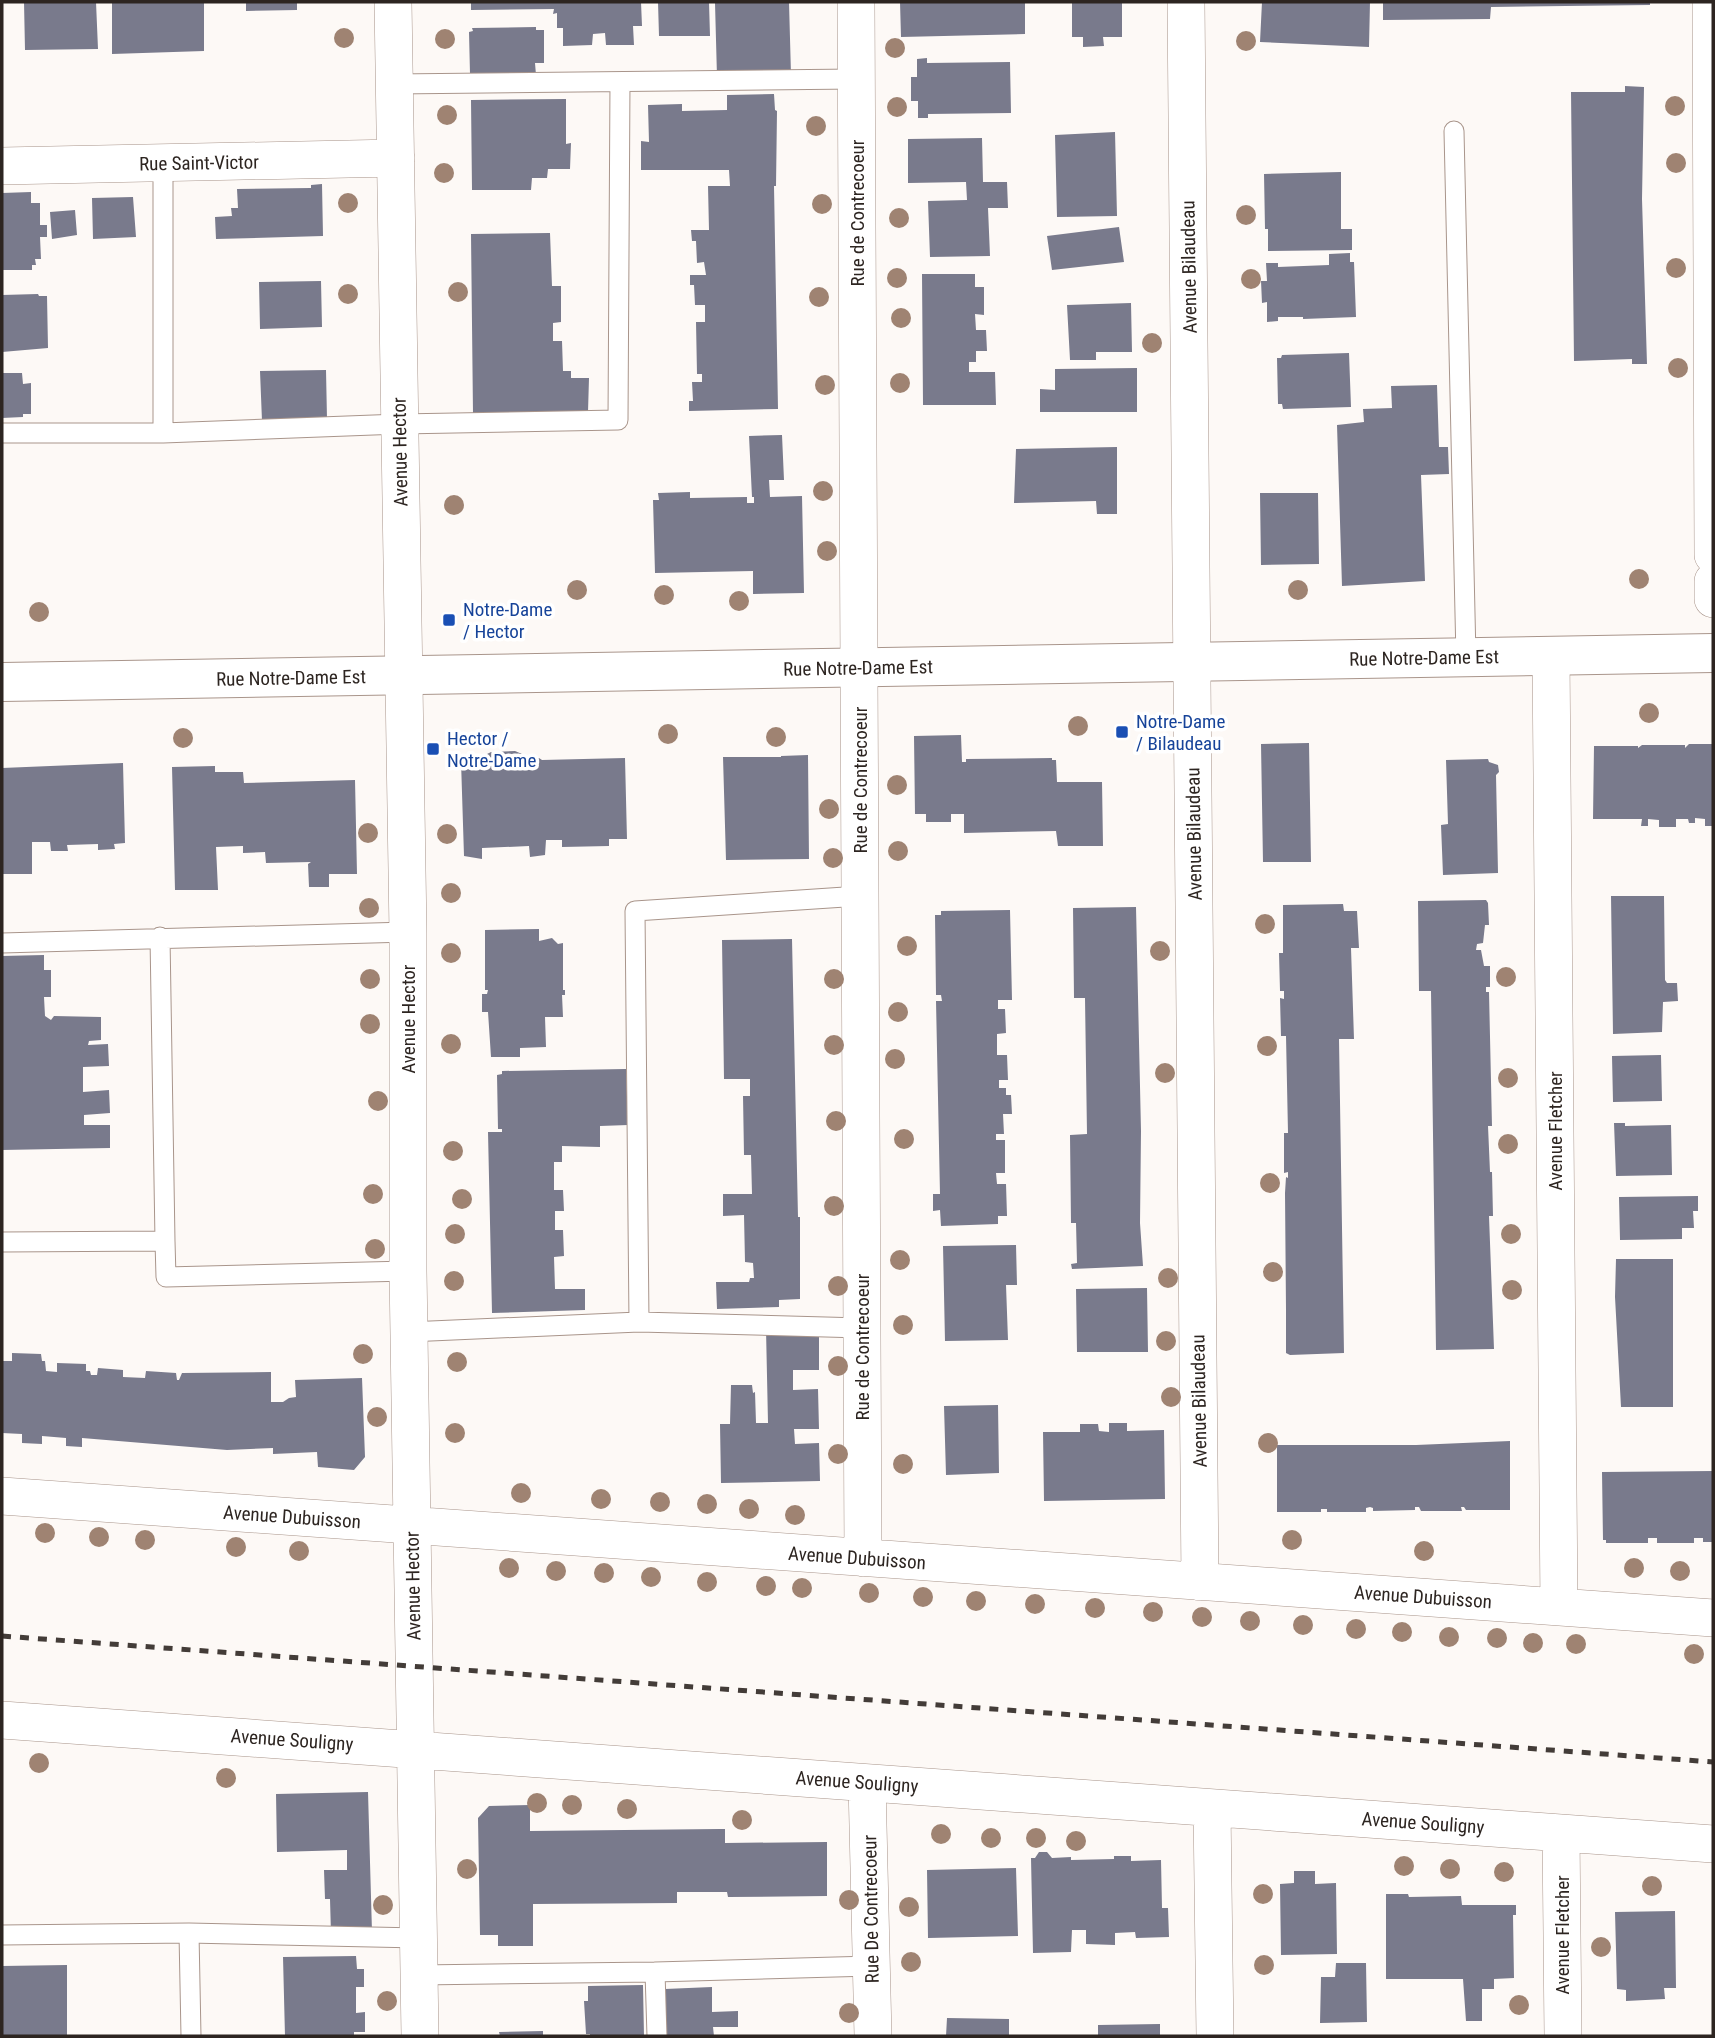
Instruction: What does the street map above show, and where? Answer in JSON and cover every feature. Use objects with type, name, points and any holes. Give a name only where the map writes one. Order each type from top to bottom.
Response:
[{"type":"main road","name":"Rue Notre-Dame Est","points":[[2,682],[1713,653]]},
{"type":"street","name":"Avenue Hector","points":[[393,2],[408,932],[408,1332],[420,2036]]},
{"type":"street","name":"Rue de Contrecoeur","points":[[856,2],[863,1558]]},
{"type":"street","name":"Avenue Bilaudeau","points":[[1186,2],[1200,1582]]},
{"type":"street","points":[[1711,2],[1713,555]]},
{"type":"street","name":"Rue Saint-Victor","points":[[2,166],[396,158]]},
{"type":"street","points":[[1713,581],[1713,599]]},
{"type":"street","name":"Avenue Fletcher","points":[[1551,656],[1559,1607]]},
{"type":"street","name":"Avenue Dubuisson","points":[[2,1496],[1713,1618]]},
{"type":"street","name":"Avenue Souligny","points":[[2,1720],[1713,1844]]},
{"type":"street","name":"Rue De Contrecoeur","points":[[867,1783],[873,2036]]},
{"type":"street","points":[[1212,1808],[1215,2036]]},
{"type":"street","name":"Avenue Fletcher","points":[[1561,1833],[1563,2036]]},
{"type":"lane","points":[[394,84],[856,79]]},
{"type":"lane","points":[[2,433],[163,433],[400,424],[618,420],[620,82]]},
{"type":"lane","points":[[1454,131],[1466,657]]},
{"type":"lane","points":[[163,164],[163,433]]},
{"type":"lane","points":[[639,1322],[635,911],[860,897]]},
{"type":"lane","points":[[2,943],[408,932]]},
{"type":"lane","points":[[160,937],[166,1277],[408,1271]]},
{"type":"lane","points":[[2,1242],[165,1241]]},
{"type":"lane","points":[[408,1332],[639,1322],[862,1328]]},
{"type":"lane","points":[[189,1933],[191,2036]]},
{"type":"lane","points":[[2,1935],[189,1933],[419,1938]]},
{"type":"lane","points":[[419,1975],[872,1966]]},
{"type":"lane","points":[[655,1972],[657,2036]]},
{"type":"building","points":[[24,2],[96,2],[98,49],[25,50]]},
{"type":"building","points":[[112,2],[204,2],[204,51],[112,54]]},
{"type":"building","points":[[246,2],[297,2],[297,10],[246,11]]},
{"type":"building","points":[[471,2],[641,2],[642,26],[633,26],[634,45],[606,45],[605,33],[593,34],[592,45],[563,46],[563,28],[557,28],[557,13],[553,14],[554,9],[471,10]]},
{"type":"building","points":[[658,2],[709,2],[710,36],[659,36]]},
{"type":"building","points":[[789,2],[791,75],[717,77],[715,3]]},
{"type":"building","points":[[900,2],[1025,2],[1025,34],[901,37]]},
{"type":"building","points":[[1072,2],[1122,2],[1122,37],[1103,37],[1104,46],[1083,47],[1083,37],[1072,37]]},
{"type":"building","points":[[1262,2],[1370,2],[1369,47],[1260,42]]},
{"type":"building","points":[[1383,2],[1650,2],[1650,5],[1491,7],[1490,19],[1383,20]]},
{"type":"building","points":[[536,27],[536,30],[544,30],[544,63],[535,63],[536,75],[470,74],[469,32],[473,31],[472,28]]},
{"type":"building","points":[[927,58],[927,63],[1010,62],[1011,113],[928,114],[928,118],[918,118],[918,101],[911,101],[911,77],[917,77],[917,59]]},
{"type":"building","points":[[1625,86],[1644,87],[1642,199],[1647,364],[1632,364],[1632,359],[1574,361],[1571,92],[1625,92]]},
{"type":"building","points":[[774,94],[777,111],[774,186],[778,409],[689,411],[689,401],[693,401],[692,382],[702,382],[702,374],[697,374],[696,322],[705,322],[705,305],[695,305],[694,285],[690,285],[690,275],[706,275],[704,262],[697,263],[696,241],[692,241],[691,230],[709,230],[708,186],[730,186],[729,170],[641,170],[641,141],[649,142],[648,105],[682,104],[682,111],[727,110],[727,95]]},
{"type":"building","points":[[566,99],[566,144],[571,143],[570,169],[548,169],[547,178],[532,178],[531,190],[472,190],[471,100]]},
{"type":"building","points":[[1115,132],[1117,216],[1057,217],[1055,135]]},
{"type":"building","points":[[982,138],[983,182],[1007,182],[1008,208],[988,208],[990,256],[930,257],[928,201],[967,200],[966,182],[908,183],[908,139]]},
{"type":"building","points":[[1341,172],[1341,229],[1352,229],[1352,250],[1268,251],[1264,174]]},
{"type":"building","points":[[322,184],[323,236],[216,239],[215,217],[232,216],[231,208],[238,208],[237,189],[311,188],[311,185]]},
{"type":"building","points":[[31,192],[31,203],[40,203],[40,225],[47,225],[47,237],[40,237],[41,259],[35,259],[36,265],[32,265],[32,270],[2,270],[2,193]]},
{"type":"building","points":[[133,197],[136,237],[93,239],[92,198]]},
{"type":"building","points":[[75,210],[77,235],[52,239],[50,212]]},
{"type":"building","points":[[1119,227],[1124,262],[1052,270],[1047,236]]},
{"type":"building","points":[[550,233],[552,286],[561,286],[561,322],[553,323],[553,341],[562,341],[563,371],[571,371],[571,378],[589,378],[588,412],[473,414],[471,234]]},
{"type":"building","points":[[1350,253],[1350,262],[1354,262],[1356,317],[1278,317],[1278,321],[1267,322],[1267,302],[1262,303],[1261,281],[1267,281],[1266,263],[1278,263],[1278,267],[1329,265],[1329,254]]},
{"type":"building","points":[[922,274],[975,274],[975,287],[984,287],[984,315],[975,314],[976,330],[986,330],[987,351],[976,351],[976,362],[969,362],[969,372],[995,372],[996,405],[923,405]]},
{"type":"building","points":[[321,281],[322,327],[260,329],[259,282]]},
{"type":"building","points":[[2,295],[47,296],[48,348],[2,352]]},
{"type":"building","points":[[1131,303],[1132,352],[1096,352],[1096,360],[1070,360],[1067,305]]},
{"type":"building","points":[[1349,353],[1351,407],[1283,409],[1282,404],[1278,404],[1277,358],[1282,355]]},
{"type":"building","points":[[1137,368],[1137,412],[1040,412],[1040,389],[1055,390],[1055,369]]},
{"type":"building","points":[[326,370],[327,419],[262,421],[260,371]]},
{"type":"building","points":[[2,373],[22,373],[23,384],[31,383],[31,414],[2,418]]},
{"type":"building","points":[[1437,385],[1439,447],[1448,447],[1449,474],[1421,475],[1425,581],[1342,586],[1337,425],[1364,422],[1363,409],[1392,408],[1391,386]]},
{"type":"building","points":[[782,435],[784,480],[769,480],[770,497],[802,496],[804,593],[753,594],[753,571],[655,573],[653,500],[659,500],[658,493],[690,492],[690,498],[747,497],[747,503],[754,503],[749,436]]},
{"type":"building","points":[[1117,447],[1117,514],[1097,514],[1096,501],[1014,503],[1016,449]]},
{"type":"building","points":[[1260,493],[1318,493],[1319,564],[1261,565]]},
{"type":"building","points":[[961,735],[962,762],[966,762],[966,759],[1052,758],[1056,760],[1057,782],[1102,782],[1103,846],[1058,846],[1056,831],[964,833],[964,814],[951,814],[951,822],[926,822],[926,814],[915,814],[914,736]]},
{"type":"building","points":[[1309,743],[1311,862],[1263,862],[1261,744]]},
{"type":"building","points":[[1689,744],[1713,744],[1713,826],[1705,826],[1705,819],[1695,818],[1695,823],[1689,823],[1688,819],[1676,819],[1676,827],[1659,827],[1659,820],[1648,819],[1648,826],[1641,826],[1642,819],[1593,819],[1594,746],[1638,748],[1642,745],[1685,745],[1685,748]]},
{"type":"building","points":[[515,751],[522,754],[521,760],[625,758],[627,839],[609,839],[609,846],[562,847],[562,840],[546,840],[545,855],[530,857],[529,846],[482,848],[482,859],[464,856],[461,761],[485,761],[485,755],[491,752]]},
{"type":"building","points":[[808,755],[809,859],[726,860],[723,757]]},
{"type":"building","points":[[1488,759],[1498,765],[1499,772],[1496,775],[1498,873],[1443,875],[1441,825],[1448,824],[1446,760]]},
{"type":"building","points":[[123,763],[125,843],[114,844],[115,849],[98,850],[98,844],[67,845],[68,851],[51,851],[50,842],[32,842],[32,874],[2,874],[2,768]]},
{"type":"building","points":[[215,766],[215,772],[243,772],[244,783],[355,780],[357,874],[329,874],[329,887],[309,887],[308,864],[311,862],[266,863],[265,852],[243,853],[243,846],[216,847],[218,890],[175,890],[172,767]]},
{"type":"building","points":[[1611,896],[1664,896],[1665,980],[1667,983],[1677,983],[1678,1001],[1663,1002],[1662,1032],[1613,1034]]},
{"type":"building","points":[[1486,900],[1489,925],[1485,925],[1483,943],[1477,944],[1476,950],[1481,950],[1484,966],[1490,966],[1490,987],[1486,987],[1486,992],[1489,992],[1492,1126],[1488,1126],[1493,1216],[1489,1216],[1494,1349],[1436,1350],[1431,991],[1419,991],[1418,901]]},
{"type":"building","points":[[1343,904],[1344,911],[1357,911],[1359,948],[1351,948],[1354,1039],[1339,1039],[1344,1353],[1290,1355],[1286,1353],[1286,1036],[1281,1036],[1280,998],[1284,999],[1284,991],[1280,991],[1279,953],[1283,953],[1283,905]]},
{"type":"building","points":[[1136,907],[1141,1131],[1140,1223],[1143,1266],[1072,1269],[1071,1264],[1077,1263],[1076,1223],[1071,1223],[1070,1135],[1087,1134],[1085,998],[1074,998],[1073,908]]},
{"type":"building","points":[[1010,910],[1012,1000],[998,1000],[998,1009],[1005,1009],[1006,1033],[997,1034],[997,1055],[1007,1055],[1008,1080],[999,1080],[999,1088],[1006,1088],[1006,1095],[1011,1095],[1012,1114],[1003,1114],[1004,1134],[996,1134],[996,1140],[1005,1140],[1005,1173],[996,1173],[997,1184],[1006,1184],[1007,1216],[998,1216],[998,1224],[941,1226],[940,1210],[933,1211],[933,1194],[940,1194],[936,1001],[942,1001],[941,995],[936,995],[935,915],[941,915],[941,911]]},
{"type":"building","points":[[539,929],[539,941],[552,938],[558,944],[563,943],[563,1017],[545,1017],[546,1047],[520,1048],[520,1057],[491,1057],[488,1012],[482,1012],[482,994],[487,994],[488,990],[485,990],[485,930]]},
{"type":"building","points":[[792,939],[800,1299],[779,1300],[779,1307],[717,1309],[716,1282],[749,1282],[750,1278],[754,1278],[753,1263],[745,1262],[744,1215],[723,1216],[723,1194],[752,1194],[751,1155],[744,1155],[743,1096],[750,1096],[750,1079],[724,1079],[722,940]]},
{"type":"building","points":[[44,955],[44,970],[51,970],[51,997],[44,997],[45,1016],[51,1020],[54,1016],[101,1017],[101,1040],[89,1041],[88,1045],[108,1044],[109,1066],[83,1067],[83,1092],[109,1090],[110,1113],[84,1115],[84,1125],[110,1125],[110,1148],[2,1150],[2,956]]},
{"type":"building","points":[[1661,1055],[1662,1101],[1613,1102],[1612,1056]]},
{"type":"building","points":[[626,1069],[628,1125],[600,1126],[600,1147],[562,1146],[562,1162],[554,1162],[554,1190],[563,1190],[564,1211],[555,1211],[555,1230],[563,1230],[564,1256],[554,1257],[555,1289],[585,1289],[585,1310],[492,1313],[488,1132],[502,1132],[502,1129],[498,1129],[497,1075],[502,1074],[502,1071]]},
{"type":"building","points":[[1614,1123],[1625,1123],[1625,1126],[1671,1125],[1672,1175],[1616,1176]]},
{"type":"building","points":[[1698,1196],[1698,1211],[1693,1211],[1694,1228],[1682,1228],[1682,1239],[1620,1240],[1619,1197]]},
{"type":"building","points":[[1016,1245],[1017,1285],[1006,1285],[1008,1340],[945,1341],[943,1246]]},
{"type":"building","points":[[1616,1259],[1673,1259],[1673,1407],[1621,1407],[1615,1297]]},
{"type":"building","points":[[1147,1288],[1148,1352],[1077,1352],[1076,1289]]},
{"type":"building","points":[[819,1327],[819,1370],[793,1370],[793,1390],[818,1389],[819,1429],[794,1429],[795,1444],[819,1443],[820,1481],[721,1483],[720,1424],[730,1424],[731,1385],[752,1385],[753,1393],[755,1392],[756,1423],[768,1423],[766,1329]]},
{"type":"building","points":[[12,1353],[41,1354],[46,1371],[57,1372],[57,1363],[86,1364],[86,1371],[90,1371],[91,1375],[97,1375],[98,1368],[123,1370],[123,1377],[145,1378],[146,1371],[176,1373],[177,1380],[182,1373],[271,1372],[271,1402],[283,1402],[296,1397],[295,1380],[362,1378],[365,1457],[354,1470],[318,1467],[317,1452],[273,1454],[273,1448],[227,1450],[82,1438],[82,1447],[66,1446],[66,1438],[42,1436],[42,1444],[22,1443],[22,1434],[2,1433],[2,1361],[12,1361]]},
{"type":"building","points":[[998,1405],[999,1473],[946,1475],[944,1406]]},
{"type":"building","points":[[1109,1423],[1127,1423],[1127,1431],[1164,1430],[1165,1499],[1044,1501],[1043,1432],[1080,1432],[1080,1424],[1098,1424],[1099,1431],[1109,1432]]},
{"type":"building","points":[[1510,1441],[1510,1510],[1466,1510],[1461,1507],[1462,1511],[1421,1511],[1419,1507],[1415,1507],[1415,1510],[1373,1511],[1370,1507],[1366,1508],[1366,1512],[1327,1512],[1327,1509],[1321,1509],[1321,1512],[1277,1512],[1277,1445],[1416,1445]]},
{"type":"building","points":[[1713,1471],[1713,1542],[1703,1542],[1703,1538],[1694,1538],[1694,1543],[1657,1543],[1657,1538],[1648,1538],[1648,1543],[1606,1543],[1606,1540],[1603,1540],[1602,1472]]},
{"type":"building","points":[[368,1792],[372,1932],[331,1934],[330,1899],[325,1899],[324,1870],[347,1870],[347,1850],[277,1852],[276,1794]]},
{"type":"building","points":[[530,1805],[530,1831],[725,1829],[725,1843],[827,1842],[827,1896],[728,1897],[727,1892],[677,1892],[677,1903],[533,1904],[533,1946],[498,1946],[498,1935],[480,1935],[478,1818],[489,1806]]},
{"type":"building","points":[[1039,1852],[1047,1852],[1052,1858],[1071,1857],[1071,1860],[1131,1856],[1131,1861],[1161,1860],[1162,1908],[1168,1908],[1169,1937],[1136,1938],[1135,1932],[1115,1933],[1115,1945],[1086,1944],[1086,1930],[1072,1930],[1071,1952],[1033,1953],[1031,1858],[1035,1858]]},
{"type":"building","points":[[1016,1868],[1018,1936],[928,1938],[927,1870]]},
{"type":"building","points":[[1294,1871],[1315,1871],[1315,1884],[1336,1883],[1337,1954],[1281,1955],[1280,1884],[1294,1883]]},
{"type":"building","points":[[1386,1894],[1408,1894],[1409,1897],[1461,1896],[1462,1905],[1516,1905],[1516,1915],[1513,1915],[1514,1978],[1494,1979],[1494,1989],[1482,1989],[1482,2021],[1466,2021],[1463,1979],[1386,1979]]},
{"type":"building","points":[[1675,1911],[1676,1988],[1664,1988],[1665,1999],[1626,2001],[1626,1990],[1617,1989],[1615,1912]]},
{"type":"building","points":[[356,1956],[357,1969],[364,1969],[364,1987],[356,1987],[356,2013],[365,2012],[365,2032],[354,2032],[354,2036],[285,2036],[283,1957]]},
{"type":"building","points":[[1336,1963],[1366,1963],[1367,2022],[1320,2023],[1321,1977],[1335,1977]]},
{"type":"building","points":[[67,1965],[67,2036],[2,2036],[2,1966]]},
{"type":"building","points":[[643,1985],[644,2036],[586,2034],[584,2001],[588,2001],[588,1986]]},
{"type":"building","points":[[712,1987],[712,2012],[738,2011],[738,2027],[713,2027],[714,2036],[666,2036],[665,1989]]},
{"type":"building","points":[[947,2018],[1009,2019],[1009,2036],[946,2036]]},
{"type":"building","points":[[1160,2024],[1160,2036],[1098,2036],[1098,2025]]},
{"type":"building","points":[[543,2031],[543,2036],[500,2036],[499,2032]]},
{"type":"railway","points":[[2,1636],[1713,1762]]},
{"type":"place","name":"Notre-Dame / Hector","points":[[449,620]]},
{"type":"place","name":"Notre-Dame / Bilaudeau","points":[[1122,732]]},
{"type":"place","name":"Hector / Notre-Dame","points":[[433,749]]}]
